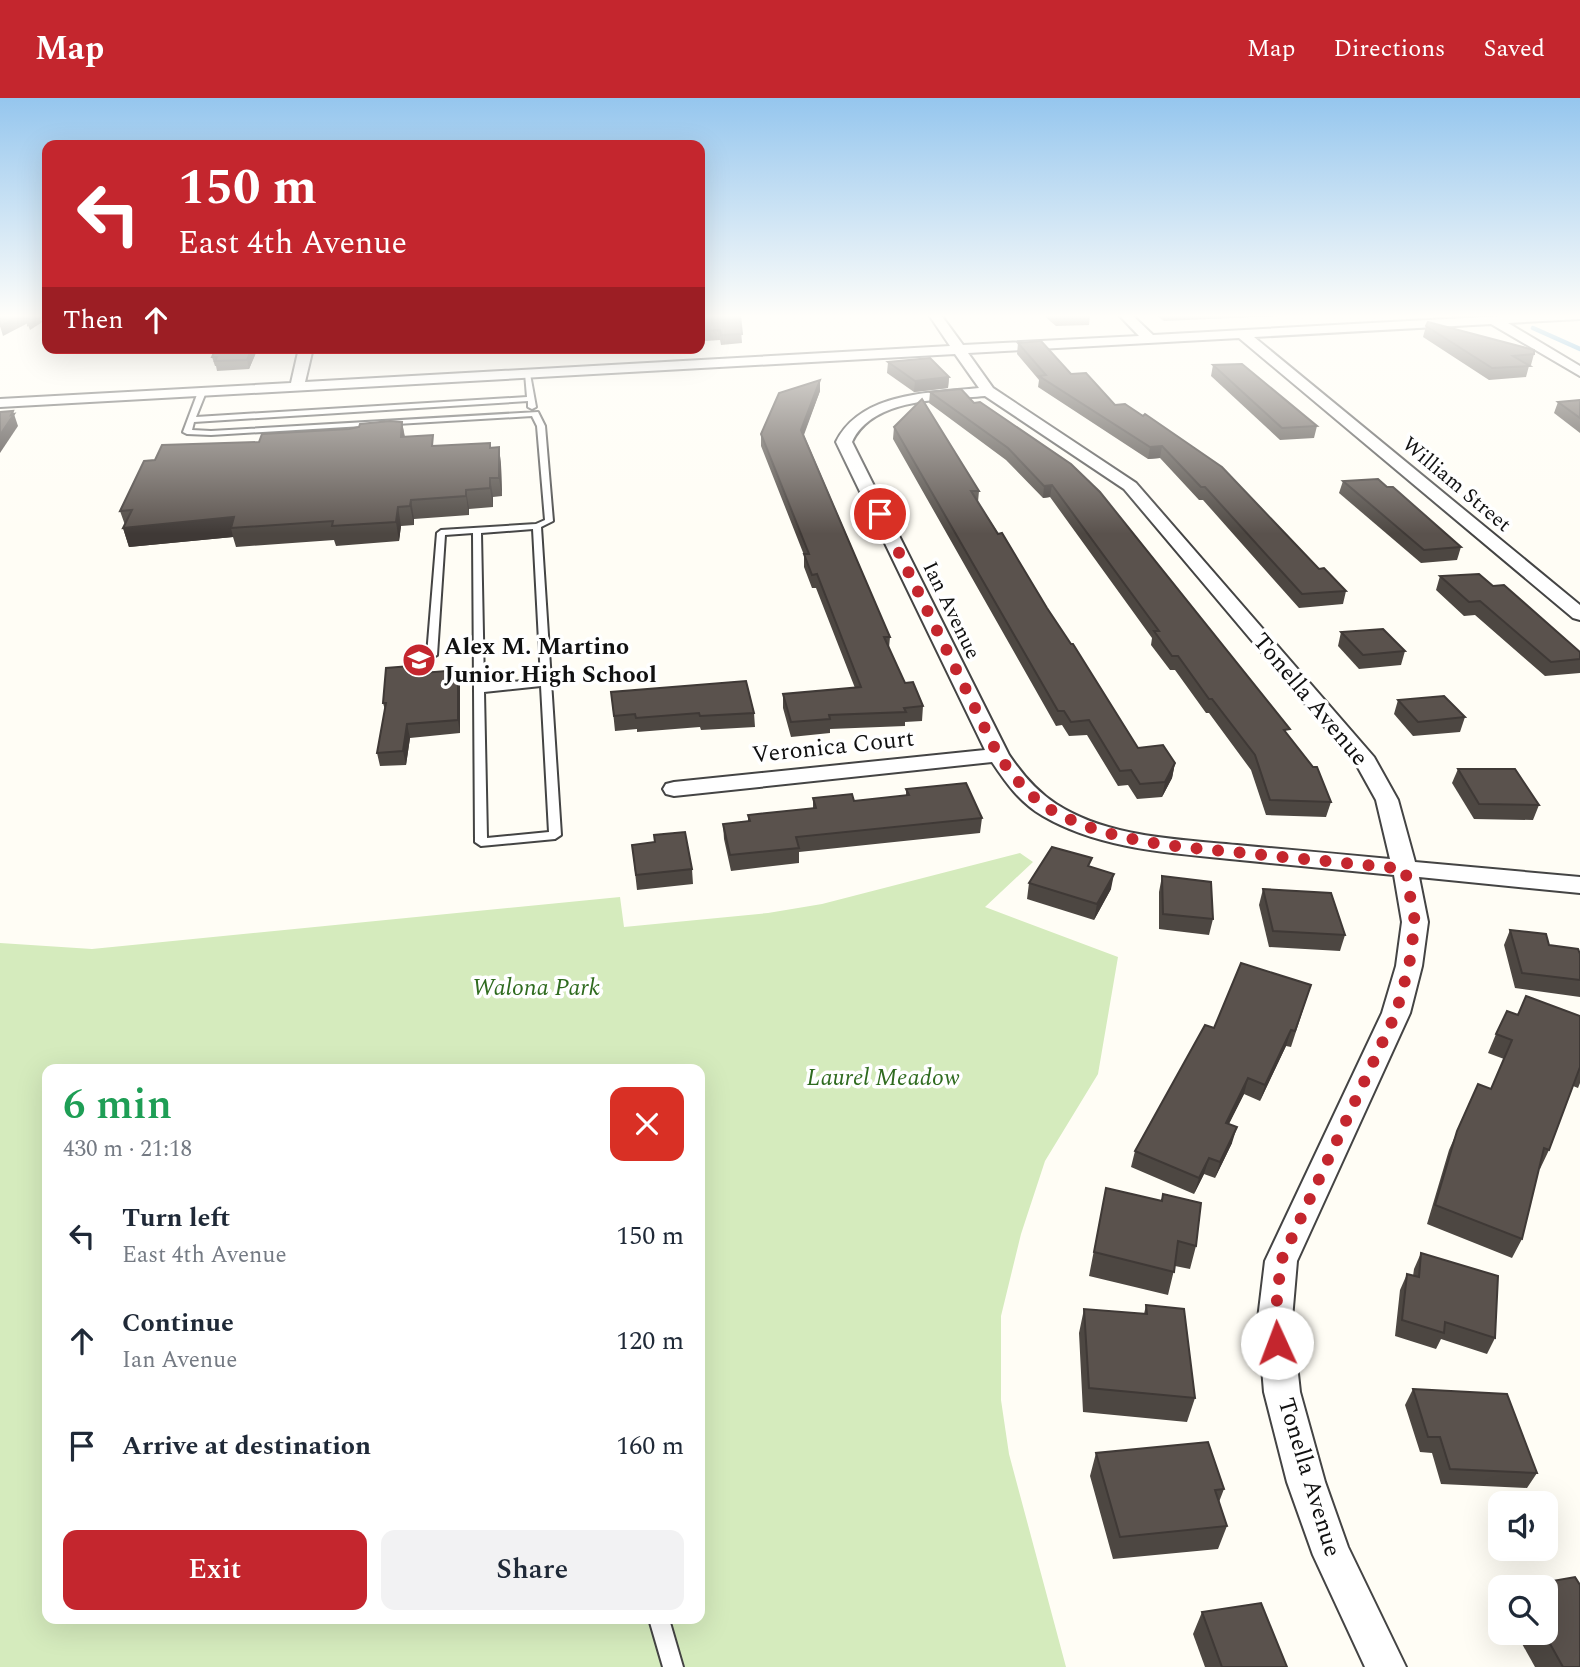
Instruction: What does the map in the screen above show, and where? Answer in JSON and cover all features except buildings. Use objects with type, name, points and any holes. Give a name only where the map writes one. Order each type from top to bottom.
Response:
[{"type":"street","points":[[0,403],[274,388]]},
{"type":"street","name":"Tonella Avenue","points":[[986,388],[1130,486],[1366,762],[1387,800],[1405,869],[1415,922],[1409,966],[1396,1013],[1281,1261],[1275,1319],[1282,1392],[1306,1482],[1332,1555],[1386,1667]]},
{"type":"street","name":"William Street","points":[[1308,388],[1580,614]]},
{"type":"street","name":"Ian Avenue","points":[[988,391],[909,401],[878,408],[859,418],[846,433],[844,442],[998,755]]},
{"type":"street","points":[[998,755],[1021,788],[1051,810],[1082,825],[1117,837],[1163,845],[1580,885]]},
{"type":"street","name":"Veronica Court","points":[[674,789],[998,755]]},
{"type":"lane","points":[[432,655],[442,533],[537,526],[549,521],[541,426],[529,399],[528,388]]},
{"type":"lane","points":[[202,392],[187,432],[211,433],[535,414]]},
{"type":"lane","points":[[190,420],[529,399]]},
{"type":"lane","points":[[477,530],[481,842],[555,835],[537,526]]},
{"type":"lane","points":[[479,689],[546,682]]},
{"type":"lane","points":[[661,1624],[673,1667]]},
{"type":"green space","name":"Laurel Meadow","points":[[1020,853],[1033,862],[985,907],[1118,957],[1098,1074],[1045,1161],[1021,1234],[1001,1316],[1001,1400],[1009,1454],[1066,1667],[0,1667],[0,943],[92,949],[620,897],[624,927],[768,913],[822,904]]},
{"type":"place","name":"Alex M. Martino Junior High School","points":[[419,660]]},
{"type":"route","points":[[880,514],[998,755],[1021,788],[1051,810],[1082,825],[1117,837],[1163,845],[1405,869],[1415,922],[1409,966],[1396,1013],[1281,1261],[1275,1319],[1277,1343]]},
{"type":"park label","name":"Walona Park","points":[[536,987]]}]
